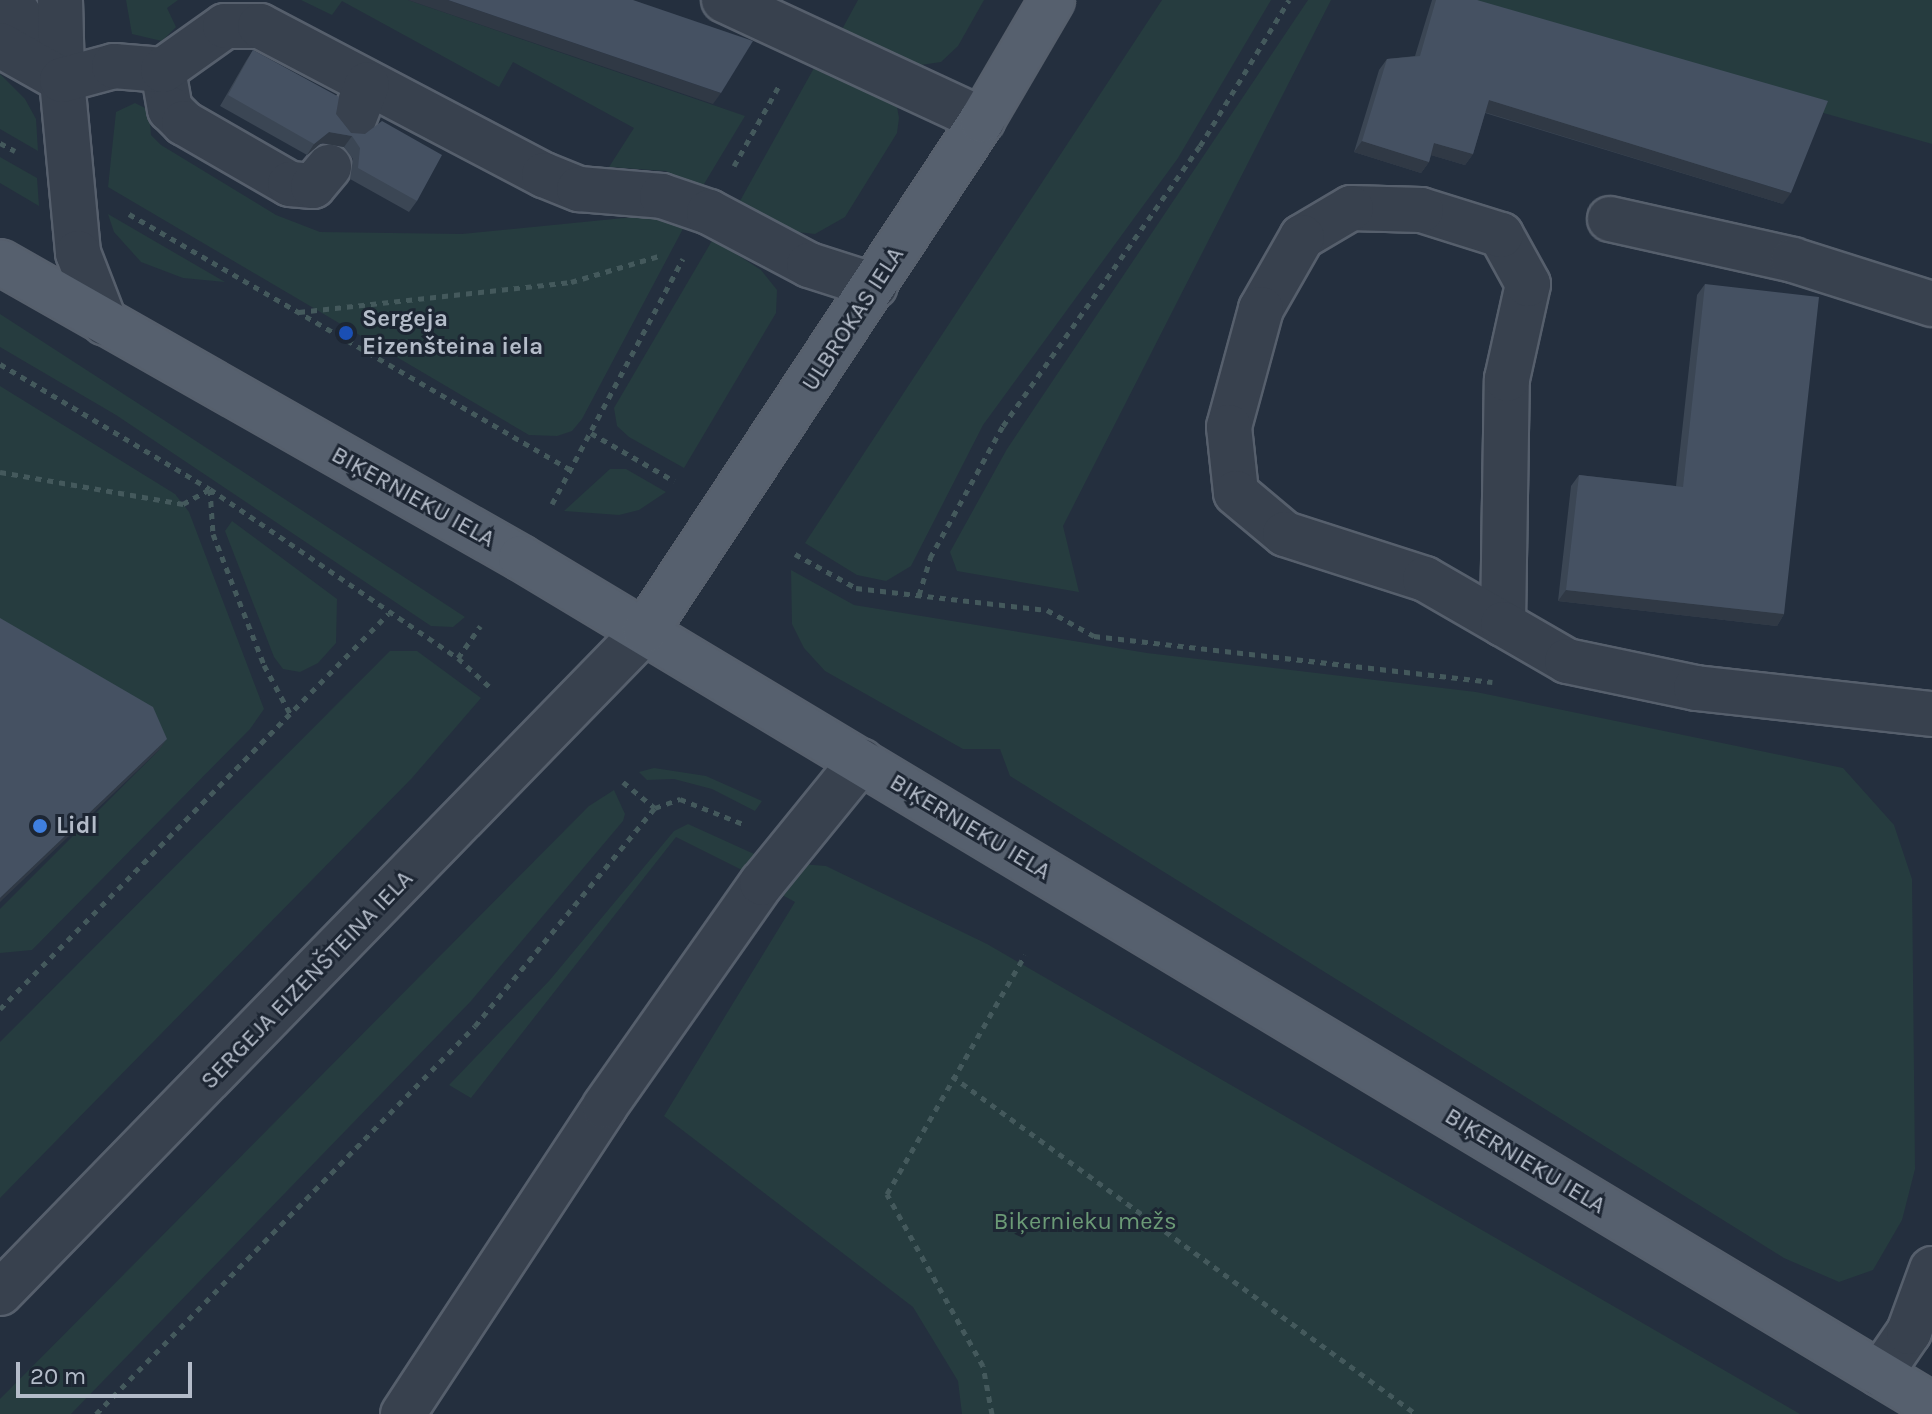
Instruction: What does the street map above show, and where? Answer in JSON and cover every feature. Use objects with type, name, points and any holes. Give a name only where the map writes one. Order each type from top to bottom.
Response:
[{"type":"main road","name":"ULBROKAS IELA","points":[[645,631],[875,286],[982,120],[1052,0]]},
{"type":"main road","name":"BIĶERNIEKU IELA","points":[[0,262],[645,631],[1932,1405]]},
{"type":"street","points":[[9,0],[62,80]]},
{"type":"street","points":[[60,0],[69,179],[78,253],[105,323]]},
{"type":"street","points":[[745,5],[982,120]]},
{"type":"street","points":[[0,45],[62,80],[114,66],[163,70],[225,26],[260,26],[360,103],[579,189],[662,196],[709,212],[809,265],[875,286]]},
{"type":"street","points":[[163,70],[170,109],[184,123],[290,184],[313,186],[329,167]]},
{"type":"street","points":[[1503,624],[1507,379],[1528,284],[1501,235],[1421,210],[1351,208],[1302,237],[1261,309],[1229,427],[1236,493],[1285,534],[1425,579],[1567,661],[1696,688],[1932,714]]},
{"type":"street","points":[[1610,219],[1793,260],[1932,304]]},
{"type":"street","name":"SERGEJA EIZENŠTEINA IELA","points":[[0,1293],[645,631]]},
{"type":"street","points":[[403,1414],[605,1106],[792,846],[861,761]]},
{"type":"street","points":[[1880,1374],[1909,1332],[1932,1269]]},
{"type":"path","points":[[919,595],[930,558],[1003,426],[1200,146],[1289,0]]},
{"type":"path","points":[[0,143],[69,179],[571,470]]},
{"type":"path","points":[[299,312],[571,282],[634,259],[687,251]]},
{"type":"path","points":[[0,364],[210,489],[388,614],[458,658],[491,688]]},
{"type":"path","points":[[552,504],[591,433],[674,481]]},
{"type":"path","points":[[0,472],[183,504],[210,489]]},
{"type":"path","points":[[210,489],[213,534],[264,665],[292,717]]},
{"type":"path","points":[[795,554],[856,588],[1047,610],[1094,636],[1505,684]]},
{"type":"path","points":[[1,1006],[292,717],[388,614]]},
{"type":"path","points":[[458,658],[480,626]]},
{"type":"path","points":[[623,782],[655,808]]},
{"type":"path","points":[[96,1414],[475,1026],[655,808],[680,799],[703,805],[792,846]]},
{"type":"path","points":[[992,1414],[983,1366],[887,1194],[952,1076],[1025,955]]},
{"type":"path","points":[[952,1076],[1416,1414]]},
{"type":"green space","points":[[126,0],[178,0],[167,8],[176,27],[162,41],[132,34]]},
{"type":"green space","points":[[301,0],[408,0],[745,116],[701,189],[666,171],[609,167],[634,128],[513,62],[499,87],[342,1],[332,15]]},
{"type":"green space","points":[[858,0],[984,0],[958,46],[941,62],[921,65],[840,33]]},
{"type":"green space","points":[[1162,0],[1271,0],[1178,158],[983,425],[911,566],[886,581],[857,575],[805,543]]},
{"type":"green space","points":[[1308,0],[1331,0],[1063,526],[1079,592],[957,571],[950,552],[1007,449]]},
{"type":"green space","points":[[1436,0],[1932,0],[1932,144],[1820,112]]},
{"type":"green space","points":[[814,68],[888,100],[897,107],[899,118],[897,133],[845,217],[815,234],[797,232],[740,201]]},
{"type":"green space","points":[[0,74],[25,99],[36,119],[38,151],[0,129]]},
{"type":"green space","points":[[135,103],[149,110],[151,135],[161,145],[276,215],[320,232],[462,234],[644,216],[685,225],[582,419],[572,431],[557,436],[529,435],[108,187],[116,112]]},
{"type":"green space","points":[[0,157],[37,178],[39,206],[0,183]]},
{"type":"green space","points":[[108,214],[225,282],[183,278],[141,262],[114,232]]},
{"type":"green space","points":[[713,239],[761,270],[777,290],[776,313],[684,468],[629,437],[617,426],[614,408]]},
{"type":"green space","points":[[0,314],[465,617],[453,627],[431,626],[116,415],[0,347]]},
{"type":"green space","points":[[0,386],[175,494],[189,512],[264,709],[250,729],[32,950],[0,953],[0,909],[159,750],[0,634]]},
{"type":"green space","points":[[610,469],[626,469],[666,492],[639,510],[619,515],[564,511]]},
{"type":"green space","points":[[232,521],[337,599],[336,643],[318,663],[300,672],[283,669],[274,657],[225,531]]},
{"type":"green space","points":[[791,570],[854,605],[1147,653],[1476,692],[1843,768],[1894,825],[1912,879],[1915,1169],[1902,1220],[1873,1270],[1839,1282],[1784,1258],[1010,776],[1000,749],[963,749],[825,671],[804,648],[792,624]]},
{"type":"green space","points":[[390,651],[417,651],[481,698],[412,778],[0,1198],[0,1042]]},
{"type":"green space","points":[[654,768],[706,776],[762,801],[755,811],[712,789],[674,779],[647,780],[639,772]]},
{"type":"green space","points":[[614,790],[625,814],[623,821],[471,1001],[71,1414],[0,1414],[0,1399],[589,806]]},
{"type":"green space","points":[[688,824],[765,859],[752,875],[676,837],[471,1098],[449,1085],[549,981],[674,831]]},
{"type":"green space","name":"Biķernieku mežs","points":[[801,864],[826,866],[987,944],[1800,1414],[962,1414],[958,1381],[913,1307],[664,1116],[795,902],[775,891]]},
{"type":"building","points":[[448,0],[633,0],[753,41],[721,93]]},
{"type":"building","points":[[1436,0],[1477,0],[1828,101],[1791,193],[1489,100],[1473,154],[1434,143],[1429,162],[1362,141],[1387,59],[1420,56]]},
{"type":"building","points":[[253,50],[339,97],[336,114],[351,133],[365,134],[382,121],[442,155],[417,201],[358,168],[360,148],[352,136],[329,132],[314,144],[228,95]]},
{"type":"building","points":[[1705,284],[1819,297],[1784,614],[1566,590],[1579,475],[1683,487]]},
{"type":"building","name":"Lidl","points":[[0,618],[153,707],[167,739],[0,898]]},
{"type":"place","name":"Sergeja Eizenšteina iela","points":[[346,333]]},
{"type":"place","name":"Lidl","points":[[40,826]]}]
